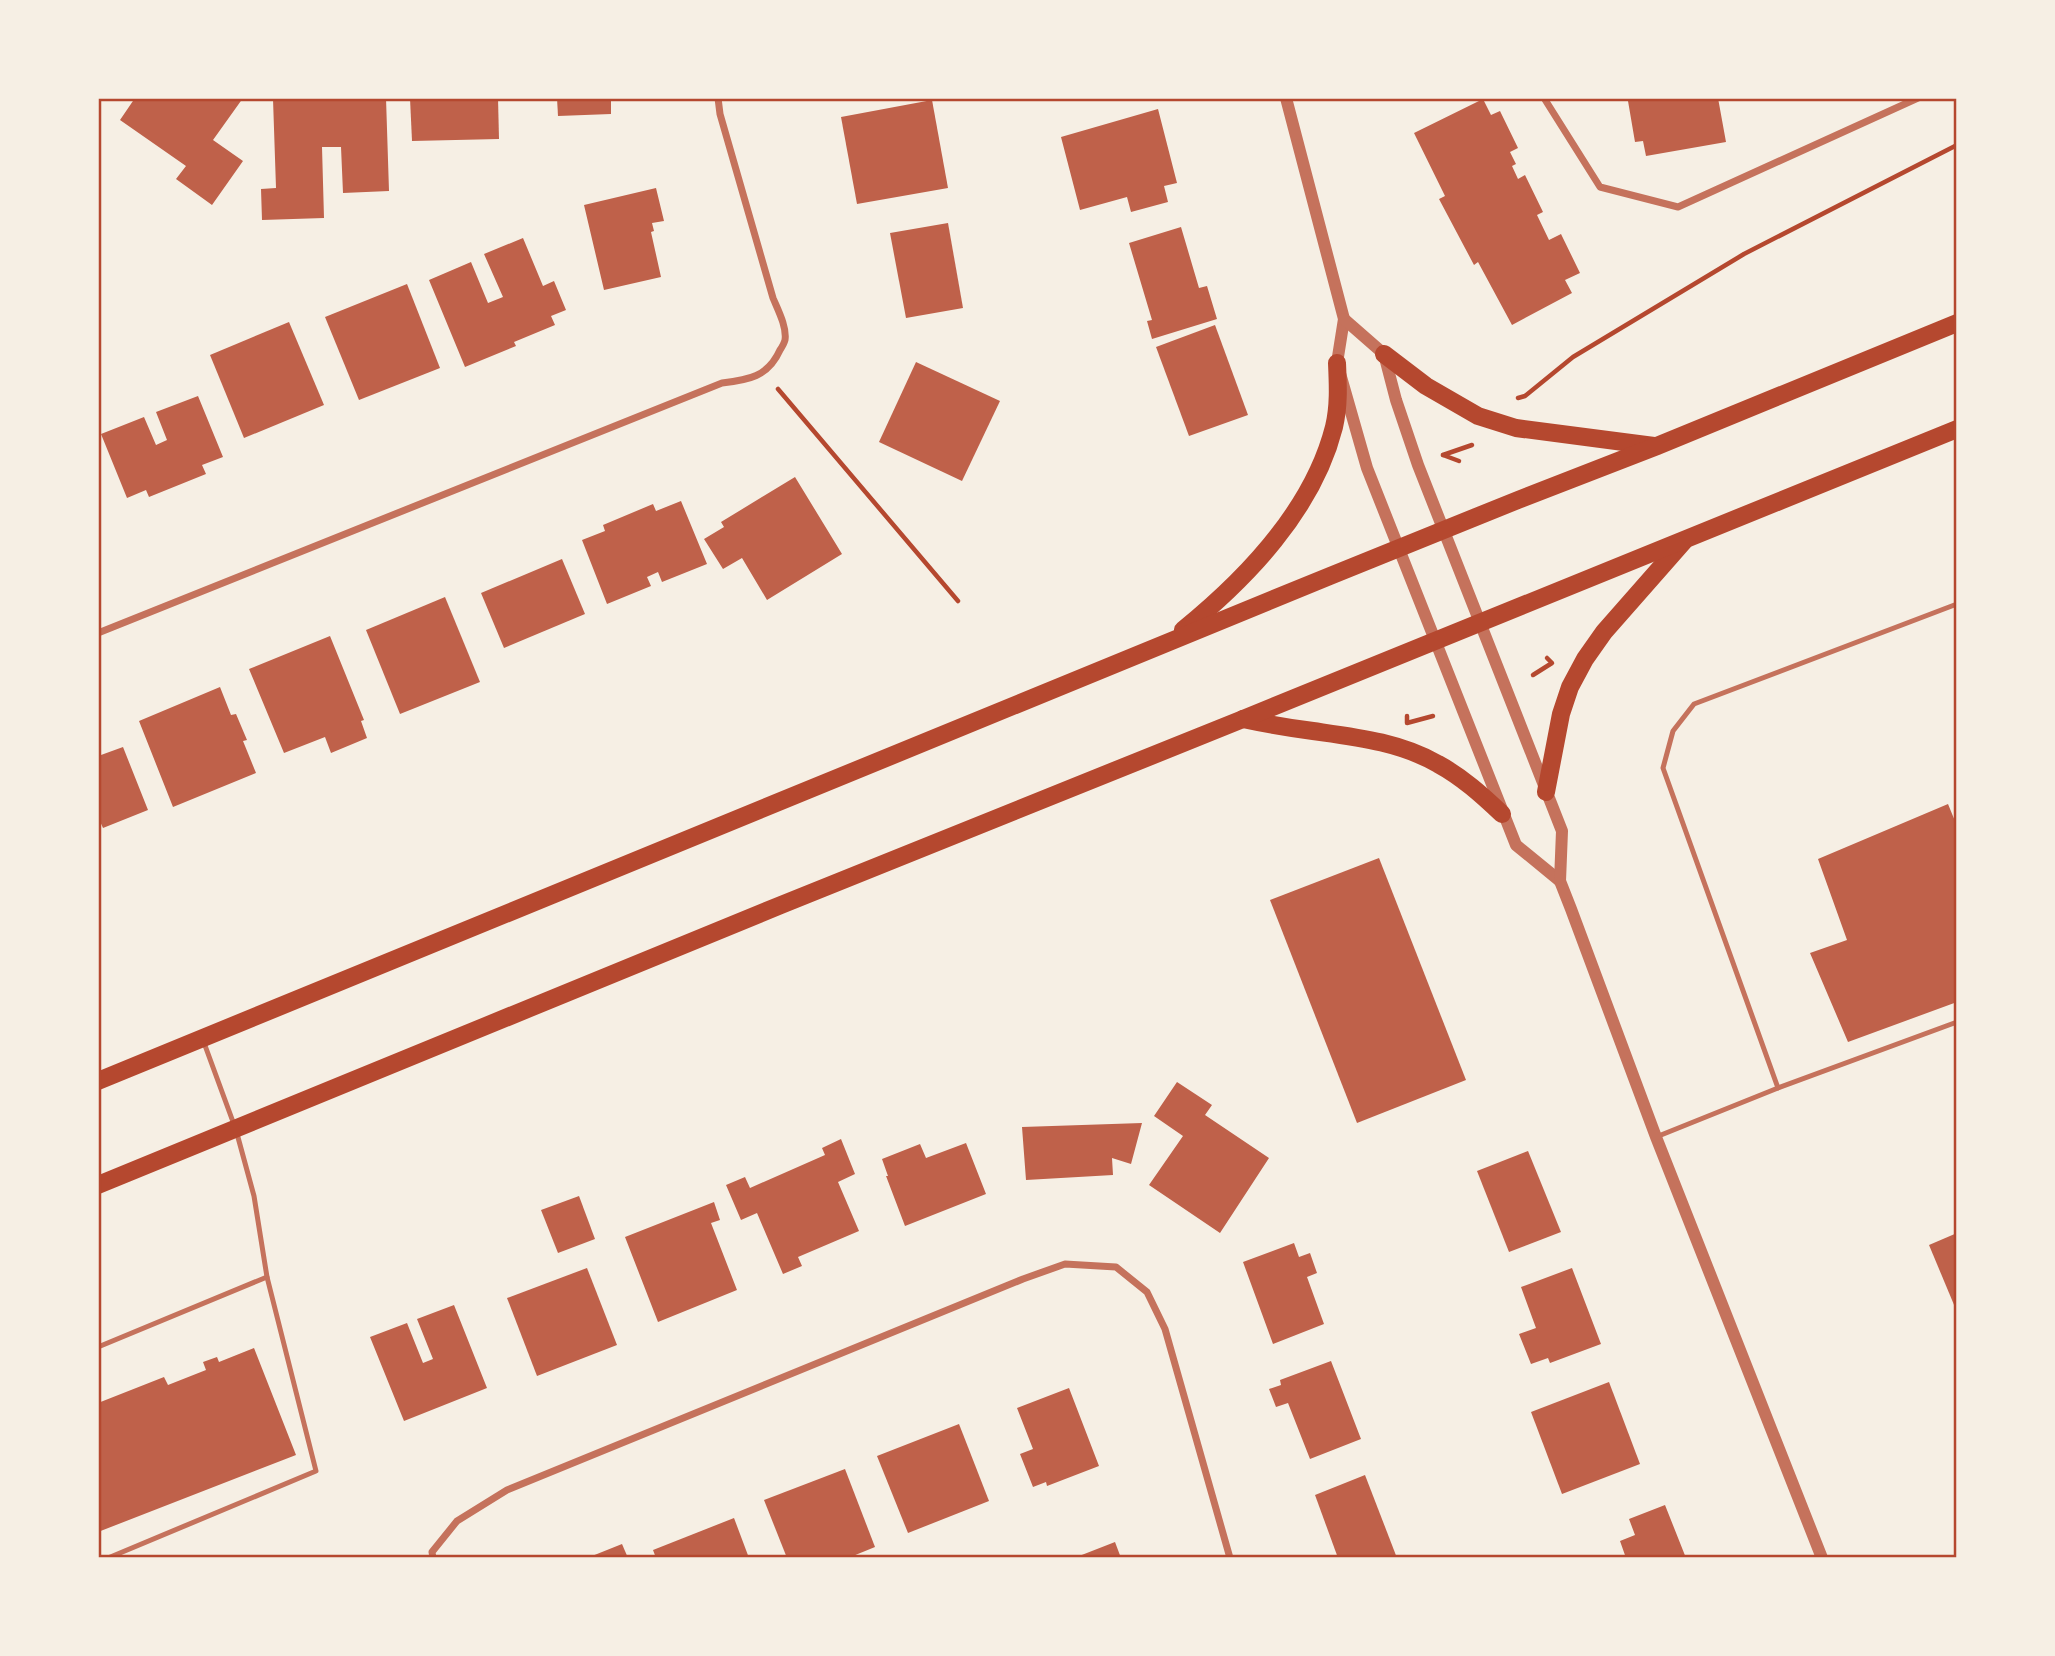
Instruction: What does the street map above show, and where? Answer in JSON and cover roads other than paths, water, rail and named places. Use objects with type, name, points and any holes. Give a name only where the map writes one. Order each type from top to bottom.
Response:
[{"type":"main road","points":[[98,1082],[1398,548],[1957,323]]},
{"type":"main road","points":[[1384,354],[1426,386],[1478,416],[1516,428],[1657,446]]},
{"type":"main road","points":[[1167,644],[1226,593],[1273,542],[1297,509],[1324,461],[1334,427],[1339,395],[1337,363]]},
{"type":"main road","points":[[98,1185],[756,915],[1957,429]]},
{"type":"main road","points":[[1546,792],[1561,714],[1585,659],[1604,632],[1686,539]]},
{"type":"main road","points":[[1243,719],[1382,742],[1418,754],[1454,774],[1502,814]]},
{"type":"street","points":[[98,633],[722,383],[745,381],[764,373],[777,357],[785,340],[782,318],[727,140],[718,98]]},
{"type":"street","points":[[1286,98],[1344,319],[1337,363],[1367,468],[1516,845],[1560,881]]},
{"type":"street","points":[[1544,98],[1600,187],[1678,207],[1918,98]]},
{"type":"street","points":[[1344,319],[1384,354],[1412,447],[1562,831],[1560,881],[1656,1137],[1822,1558]]},
{"type":"street","points":[[433,1558],[432,1552],[457,1521],[507,1490],[1065,1264],[1116,1267],[1147,1292],[1166,1329],[1230,1558]]},
{"type":"lane","points":[[1778,1088],[1663,768],[1673,731],[1693,704],[1957,604]]},
{"type":"lane","points":[[1656,1137],[1778,1088],[1957,1022]]},
{"type":"lane","points":[[108,1558],[316,1471],[267,1277],[256,1207],[236,1130],[203,1040]]},
{"type":"lane","points":[[98,1347],[267,1277]]}]
